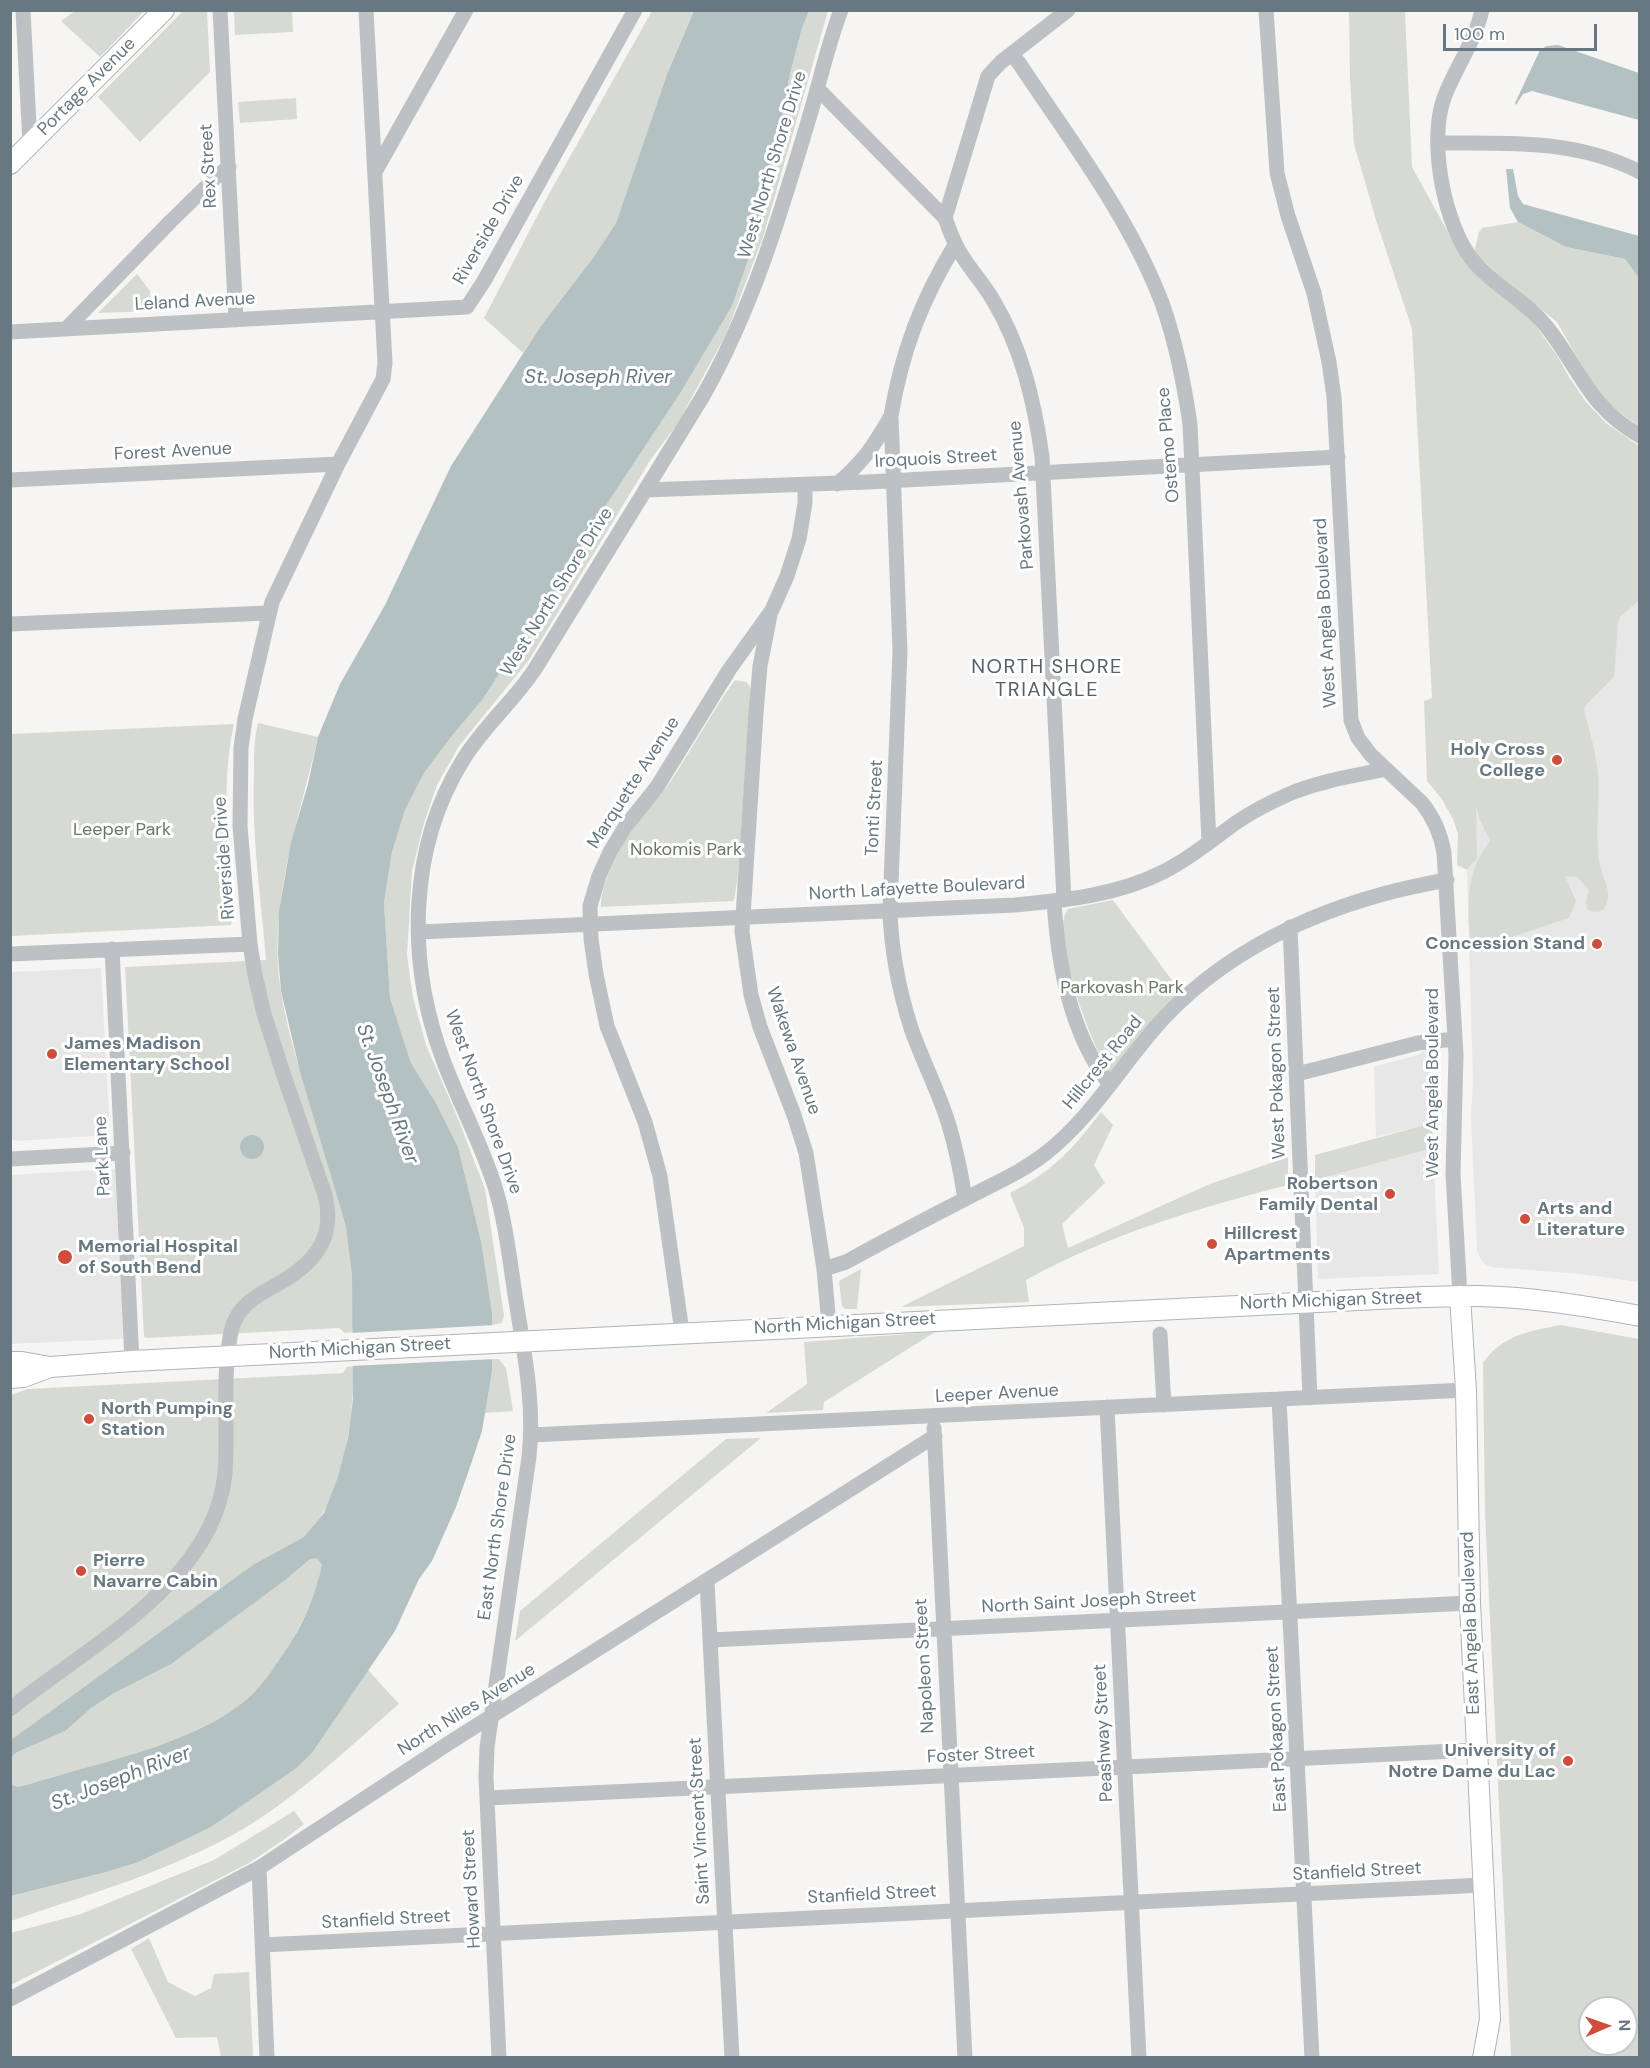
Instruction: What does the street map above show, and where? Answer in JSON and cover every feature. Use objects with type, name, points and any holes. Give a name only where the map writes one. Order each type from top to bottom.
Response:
[{"type":"main road","name":"Portage Avenue","points":[[10,164],[164,10]]},
{"type":"main road","name":"North Michigan Street","points":[[10,1362],[50,1367],[682,1332],[1460,1296],[1548,1301],[1640,1316]]},
{"type":"main road","name":"East Angela Boulevard","points":[[1460,1296],[1466,1390],[1470,1604],[1476,1750],[1490,2019],[1483,2058]]},
{"type":"main road","name":"North Michigan Street","points":[[10,1378],[23,1377],[50,1367]]},
{"type":"street","points":[[22,10],[30,144]]},
{"type":"street","name":"Rex Street","points":[[220,10],[236,320]]},
{"type":"street","points":[[366,10],[382,312]]},
{"type":"street","points":[[376,170],[466,10]]},
{"type":"street","name":"Riverside Drive","points":[[10,1709],[134,1616],[172,1580],[202,1540],[220,1498],[224,1476],[225,1377],[233,1323],[239,1312],[255,1296],[296,1272],[312,1258],[327,1235],[329,1211],[325,1195],[264,1014],[250,944],[240,826],[241,748],[245,719],[272,602],[383,379],[385,363],[382,312],[467,308],[490,271],[635,10]]},
{"type":"street","name":"West North Shore Drive","points":[[522,1341],[495,1188],[441,1054],[425,992],[419,932],[418,900],[421,871],[436,812],[450,780],[483,731],[533,672],[720,366],[748,305],[772,241],[841,10]]},
{"type":"street","points":[[945,218],[988,75],[1068,10]]},
{"type":"street","name":"West Angela Boulevard","points":[[1266,10],[1277,173],[1281,195],[1314,294],[1334,397],[1350,712],[1358,738],[1371,755],[1422,803],[1437,825],[1442,839],[1447,880],[1455,1039],[1453,1174],[1460,1296]]},
{"type":"street","points":[[1482,10],[1464,60],[1444,97],[1439,116],[1438,143],[1441,174],[1450,220],[1466,252],[1484,272],[1527,307],[1547,327],[1598,403],[1619,423],[1640,436]]},
{"type":"street","name":"Ostemo Place","points":[[1011,54],[1131,236],[1150,274],[1170,327],[1181,369],[1190,424],[1209,842]]},
{"type":"street","name":"Parkovash Avenue","points":[[818,89],[945,218],[955,245],[993,300],[1024,367],[1035,414],[1043,474],[1059,901],[1056,942],[1070,1002],[1095,1064],[1110,1085]]},
{"type":"street","points":[[1438,143],[1532,143],[1619,162],[1640,172]]},
{"type":"street","points":[[66,329],[170,222],[229,167]]},
{"type":"street","points":[[892,481],[891,416],[897,379],[905,350],[932,285],[955,245]]},
{"type":"street","name":"Leland Avenue","points":[[10,332],[382,312]]},
{"type":"street","points":[[837,484],[861,463],[891,416]]},
{"type":"street","name":"Iroquois Street","points":[[645,490],[837,484],[1338,457]]},
{"type":"street","name":"Forest Avenue","points":[[10,480],[339,464]]},
{"type":"street","name":"Tonti Street","points":[[892,481],[900,651],[890,910],[893,949],[900,988],[911,1027],[948,1123],[959,1161],[966,1199]]},
{"type":"street","name":"Marquette Avenue","points":[[682,1332],[660,1176],[645,1122],[607,1026],[596,974],[590,906],[599,876],[625,827],[666,774],[729,670],[771,610],[787,576],[799,539],[805,503],[805,485]]},
{"type":"street","name":"Wakewa Avenue","points":[[771,610],[760,666],[741,918],[745,961],[754,1005],[806,1153],[824,1269],[829,1325]]},
{"type":"street","points":[[10,624],[268,613]]},
{"type":"street","name":"North Lafayette Boulevard","points":[[419,932],[1059,901],[1113,891],[1165,872],[1244,817],[1292,793],[1312,786],[1386,769]]},
{"type":"street","name":"Hillcrest Road","points":[[824,1269],[846,1262],[1014,1174],[1044,1155],[1074,1129],[1130,1058],[1184,998],[1246,952],[1290,927],[1347,905],[1447,880]]},
{"type":"street","name":"West Pokagon Street","points":[[1290,927],[1310,1398]]},
{"type":"street","points":[[10,954],[250,944]]},
{"type":"street","name":"Park Lane","points":[[112,949],[132,1361]]},
{"type":"street","points":[[1297,1074],[1418,1042],[1455,1039]]},
{"type":"street","points":[[10,1159],[123,1153]]},
{"type":"street","points":[[1160,1334],[1164,1405]]},
{"type":"street","name":"East North Shore Drive","points":[[490,1718],[531,1435],[532,1421],[522,1341]]},
{"type":"street","name":"Leeper Avenue","points":[[531,1435],[1466,1390]]},
{"type":"street","name":"East Pokagon Street","points":[[1279,1399],[1299,1759],[1312,2058]]},
{"type":"street","name":"Peashway Street","points":[[1107,1407],[1139,2058]]},
{"type":"street","name":"Napoleon Street","points":[[934,1416],[965,2058]]},
{"type":"street","name":"North Niles Avenue","points":[[10,1999],[259,1868],[449,1743],[935,1436]]},
{"type":"street","name":"Saint Vincent Street","points":[[707,1582],[732,2058]]},
{"type":"street","name":"North Saint Joseph Street","points":[[711,1640],[1470,1604]]},
{"type":"street","name":"Howard Street","points":[[490,1718],[487,1748],[487,1798],[499,2058]]},
{"type":"street","name":"Foster Street","points":[[487,1798],[1476,1750]]},
{"type":"street","points":[[259,1868],[267,2058]]},
{"type":"street","name":"Stanfield Street","points":[[262,1945],[1483,1885]]},
{"type":"shaded area","name":"Holy Cross College","points":[[1639,484],[1639,1282],[1581,1274],[1491,1267],[1485,1264],[1477,1251],[1471,1118],[1473,1080],[1467,870],[1477,858],[1471,663]]},
{"type":"shaded area","name":"James Madison Elementary School","points":[[101,968],[110,1135],[16,1141],[11,1139],[11,972]]},
{"type":"shaded area","points":[[1430,1051],[1432,1123],[1376,1137],[1374,1067]]},
{"type":"shaded area","points":[[1433,1148],[1439,1274],[1318,1279],[1315,1180]]},
{"type":"shaded area","name":"Memorial Hospital of South Bend","points":[[115,1169],[123,1339],[11,1344],[11,1175]]},
{"type":"green space","points":[[75,11],[144,11],[100,57],[61,21]]},
{"type":"green space","points":[[183,11],[207,11],[210,72],[140,142],[98,97]]},
{"type":"green space","points":[[234,11],[292,11],[293,32],[235,35]]},
{"type":"green space","points":[[652,11],[694,11],[667,74],[616,223],[523,353],[484,318],[545,201]]},
{"type":"green space","points":[[809,11],[828,11],[763,237],[726,334],[678,423],[651,459],[529,660],[459,746],[437,785],[424,823],[412,871],[407,955],[413,998],[426,1045],[485,1189],[504,1315],[502,1323],[492,1325],[481,1241],[458,1147],[436,1103],[411,1063],[390,998],[384,903],[392,852],[405,810],[424,773],[483,699],[546,604],[601,513],[681,392],[732,306],[753,246],[790,74]]},
{"type":"green space","points":[[1349,11],[1405,11],[1412,167],[1459,252],[1533,322],[1586,402],[1607,424],[1639,446],[1639,600],[1621,616],[1618,623],[1614,677],[1585,706],[1584,710],[1597,765],[1598,850],[1608,900],[1600,911],[1587,909],[1586,901],[1589,890],[1577,877],[1565,876],[1576,901],[1569,918],[1472,950],[1469,920],[1471,879],[1477,862],[1490,841],[1476,805],[1477,858],[1467,870],[1457,865],[1458,834],[1453,819],[1441,798],[1427,781],[1424,701],[1432,698],[1412,329],[1354,144]]},
{"type":"green space","points":[[296,98],[297,119],[240,123],[238,102]]},
{"type":"green space","points":[[1518,222],[1566,247],[1625,259],[1639,278],[1639,427],[1609,404],[1591,382],[1557,322],[1474,252],[1482,228]]},
{"type":"green space","points":[[137,274],[150,291],[151,311],[98,313]]},
{"type":"green space","name":"Nokomis Park","points":[[735,680],[747,682],[751,689],[738,875],[734,901],[601,907],[608,875],[624,842],[672,780]]},
{"type":"green space","points":[[258,723],[318,737],[287,863],[278,927],[278,959],[281,992],[294,1050],[339,1195],[349,1237],[354,1332],[345,1333],[339,1328],[147,1338],[144,1337],[125,967],[266,960],[253,794],[254,752]]},
{"type":"green space","name":"Leeper Park","points":[[234,724],[227,790],[233,900],[231,925],[11,936],[11,734]]},
{"type":"green space","name":"Parkovash Park","points":[[1113,900],[1182,994],[1110,1077],[1094,1042],[1068,966],[1063,923],[1068,909]]},
{"type":"green space","points":[[1101,1112],[1113,1125],[1094,1165],[1105,1183],[1062,1224],[1068,1248],[1210,1184],[1288,1157],[1288,1185],[1187,1213],[1088,1249],[1026,1280],[1029,1302],[901,1307],[1024,1246],[1024,1228],[1010,1193],[1050,1168],[1081,1138]]},
{"type":"green space","points":[[1432,1123],[1433,1148],[1315,1180],[1315,1155]]},
{"type":"green space","points":[[861,1269],[857,1309],[845,1309],[842,1306],[839,1281]]},
{"type":"green space","name":"University of Notre Dame du Lac","points":[[1561,1325],[1639,1339],[1639,2057],[1511,2057],[1485,1514],[1483,1363],[1499,1346],[1528,1332]]},
{"type":"green space","points":[[935,1332],[824,1402],[823,1410],[766,1413],[807,1384],[804,1342]]},
{"type":"green space","points":[[492,1359],[499,1359],[506,1368],[513,1411],[485,1413]]},
{"type":"green space","points":[[354,1366],[352,1405],[341,1470],[326,1509],[315,1524],[322,1560],[320,1581],[293,1638],[269,1676],[255,1692],[225,1715],[173,1741],[30,1784],[18,1787],[10,1784],[10,1395],[28,1389],[343,1373],[347,1367]]},
{"type":"green space","points":[[761,1438],[515,1641],[520,1611],[726,1439]]},
{"type":"green space","points":[[368,1670],[399,1704],[324,1770],[264,1816],[216,1844],[159,1869],[11,1921],[11,1896],[102,1873],[211,1827],[312,1753]]},
{"type":"green space","points":[[294,1811],[304,1824],[249,1863],[11,1985],[11,1933],[81,1914],[214,1860]]},
{"type":"green space","points":[[149,1938],[168,1982],[195,1996],[211,1988],[214,1974],[249,1972],[253,2057],[221,2057],[217,2037],[176,2038],[131,1949]]},
{"type":"water","name":"St. Joseph River","points":[[694,11],[809,11],[790,74],[753,246],[732,306],[681,392],[601,513],[546,604],[483,699],[424,773],[405,810],[392,852],[384,903],[390,998],[411,1063],[436,1103],[458,1147],[481,1241],[492,1314],[492,1372],[482,1431],[456,1507],[432,1561],[419,1579],[395,1631],[312,1753],[295,1769],[211,1827],[138,1862],[11,1896],[10,1784],[18,1787],[143,1751],[200,1729],[225,1715],[247,1699],[267,1677],[297,1632],[312,1599],[322,1565],[317,1558],[310,1559],[171,1664],[114,1693],[91,1708],[65,1731],[17,1752],[11,1757],[11,1740],[253,1565],[304,1537],[324,1513],[338,1477],[348,1438],[353,1399],[352,1275],[346,1226],[300,1072],[281,991],[278,954],[279,911],[291,842],[308,784],[318,737],[340,684],[385,605],[451,466],[540,327],[593,258],[616,223],[667,74]]},
{"type":"water","points":[[1558,45],[1639,73],[1639,120],[1532,91],[1523,94],[1516,105],[1540,50],[1547,46]]},
{"type":"water","points":[[1506,169],[1513,169],[1518,196],[1523,204],[1639,236],[1639,278],[1625,259],[1566,247],[1518,222],[1510,208]]},
{"type":"water","points":[[252,1135],[261,1138],[264,1147],[261,1156],[252,1159],[243,1156],[240,1147],[243,1138]]},
{"type":"pier","points":[[495,1325],[495,1359],[351,1366],[351,1333]]},
{"type":"place","name":"Holy Cross College","points":[[1557,760]]},
{"type":"place","name":"Concession Stand","points":[[1597,944]]},
{"type":"place","name":"James Madison Elementary School","points":[[52,1054]]},
{"type":"place","name":"Robertson Family Dental","points":[[1390,1194]]},
{"type":"place","name":"Arts and Literature","points":[[1525,1219]]},
{"type":"place","name":"Hillcrest Apartments","points":[[1212,1244]]},
{"type":"place","name":"Memorial Hospital of South Bend","points":[[65,1257]]},
{"type":"place","name":"North Pumping Station","points":[[89,1419]]},
{"type":"place","name":"Pierre Navarre Cabin","points":[[81,1571]]},
{"type":"place","name":"University of Notre Dame du Lac","points":[[1568,1761]]},
{"type":"district","name":"NORTH SHORE TRIANGLE","points":[[1047,680]]}]
